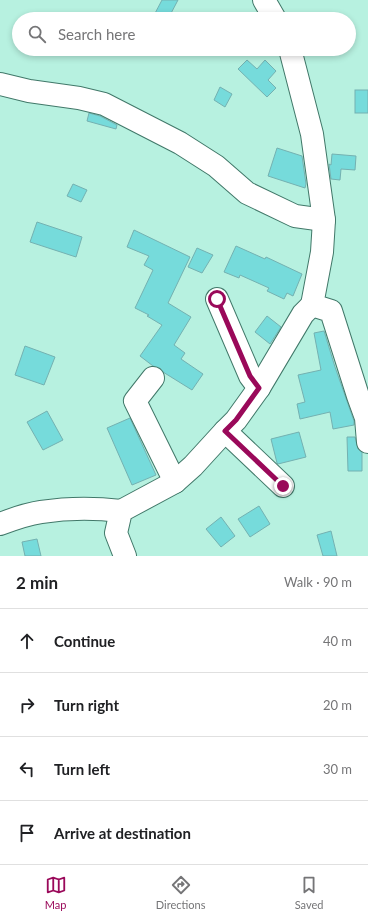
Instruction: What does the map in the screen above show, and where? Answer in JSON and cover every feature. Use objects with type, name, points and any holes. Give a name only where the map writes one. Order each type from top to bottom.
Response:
[{"type":"street","points":[[264,0],[271,12]]},
{"type":"street","points":[[0,524],[41,512],[78,510],[121,511],[174,482],[193,466],[236,420],[259,388],[303,314],[312,305],[322,252],[324,220],[312,134],[292,56]]},
{"type":"street","points":[[0,84],[29,91],[79,98],[104,104],[180,143],[216,166],[247,193],[295,216],[324,220]]},
{"type":"street","points":[[217,299],[250,376],[259,388]]},
{"type":"street","points":[[312,305],[331,310],[366,418],[368,442]]},
{"type":"street","points":[[153,378],[135,401],[174,482]]},
{"type":"street","points":[[225,431],[283,486]]},
{"type":"street","points":[[121,511],[116,533],[125,556]]},
{"type":"building","points":[[162,0],[178,0],[172,12],[156,12]]},
{"type":"building","points":[[247,60],[257,69],[265,60],[276,71],[268,80],[276,88],[267,97],[238,69]]},
{"type":"building","points":[[220,87],[232,94],[225,107],[214,100]]},
{"type":"building","points":[[355,90],[368,90],[368,113],[355,113]]},
{"type":"building","points":[[89,113],[100,116],[117,125],[116,129],[87,121]]},
{"type":"building","points":[[277,148],[302,156],[306,184],[305,188],[268,176]]},
{"type":"building","points":[[332,154],[356,156],[355,170],[341,169],[340,180],[331,179],[329,164],[331,165]]},
{"type":"building","points":[[73,184],[87,190],[81,202],[67,196]]},
{"type":"building","points":[[37,222],[82,237],[76,257],[30,242]]},
{"type":"building","points":[[134,230],[190,257],[168,303],[191,317],[174,345],[185,353],[181,359],[203,374],[192,390],[163,372],[160,368],[153,366],[140,356],[162,325],[147,316],[149,315],[135,308],[153,270],[144,265],[149,256],[127,247]]},
{"type":"building","points":[[236,246],[265,259],[266,257],[302,274],[293,296],[287,293],[284,299],[267,291],[269,288],[240,275],[239,278],[224,272]]},
{"type":"building","points":[[197,248],[213,255],[202,273],[188,267]]},
{"type":"building","points":[[267,316],[281,327],[270,344],[255,332]]},
{"type":"building","points":[[324,331],[354,421],[354,425],[333,429],[330,412],[300,419],[297,404],[305,402],[298,375],[321,370],[314,333]]},
{"type":"building","points":[[25,346],[55,357],[44,385],[15,375]]},
{"type":"building","points":[[47,411],[63,440],[43,450],[27,422]]},
{"type":"building","points":[[130,418],[156,475],[132,485],[107,428]]},
{"type":"building","points":[[299,432],[306,457],[278,464],[271,439]]},
{"type":"building","points":[[347,437],[355,437],[358,449],[362,452],[362,471],[348,471]]},
{"type":"building","points":[[259,506],[270,524],[250,537],[238,519]]},
{"type":"building","points":[[221,517],[235,536],[221,547],[206,529]]},
{"type":"building","points":[[331,531],[337,556],[323,556],[317,535]]},
{"type":"building","points":[[37,539],[41,556],[25,556],[22,542]]},
{"type":"route","points":[[217,299],[250,376],[259,388],[236,420],[225,431],[283,486]]}]
